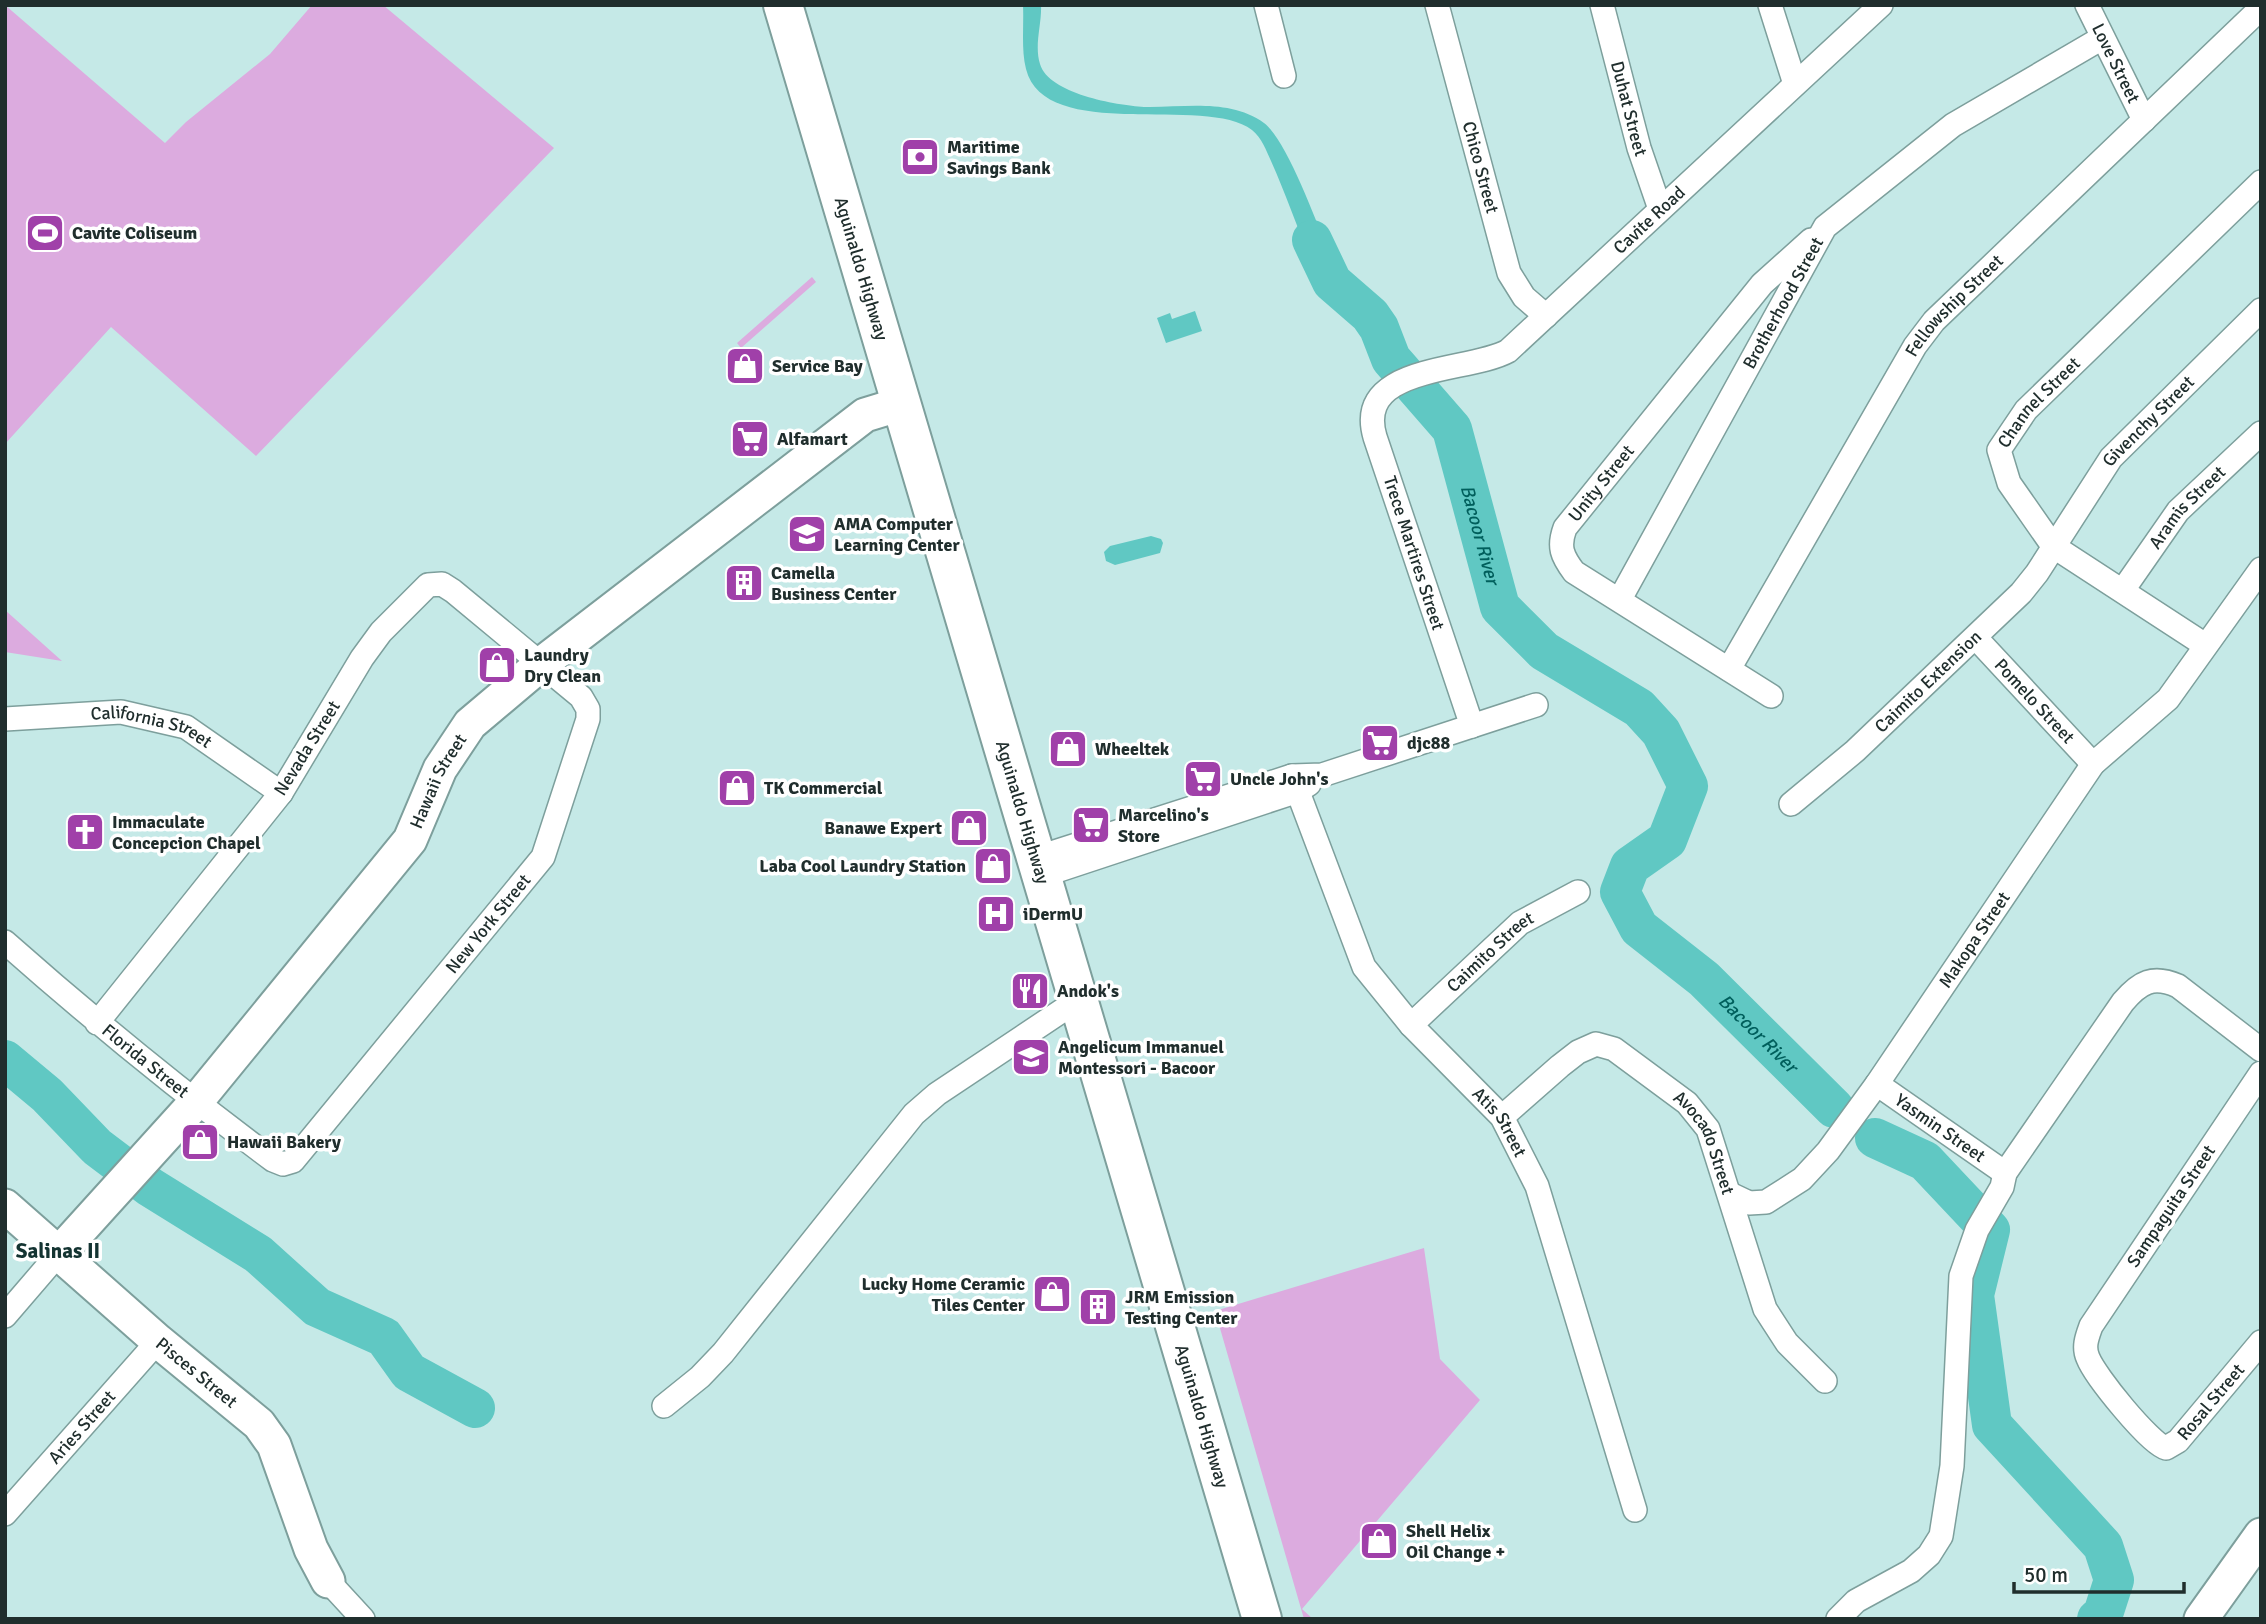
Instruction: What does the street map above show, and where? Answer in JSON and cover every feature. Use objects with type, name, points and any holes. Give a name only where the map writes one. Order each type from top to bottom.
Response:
[{"type":"highway","name":"Aguinaldo Highway","points":[[783,5],[1262,1619]]},
{"type":"street","points":[[1266,5],[1284,76]]},
{"type":"street","name":"Chico Street","points":[[1437,5],[1509,273],[1524,297],[1546,316]]},
{"type":"street","name":"Duhat Street","points":[[1602,5],[1639,148],[1660,209]]},
{"type":"street","points":[[1770,5],[1795,84]]},
{"type":"street","name":"Cavite Road","points":[[1394,388],[1418,373],[1498,357],[1546,316],[1881,5]]},
{"type":"street","name":"Love Street","points":[[2087,5],[2144,120]]},
{"type":"street","name":"Fellowship Street","points":[[1729,669],[1922,337],[1953,301],[2261,8]]},
{"type":"street","name":"Brotherhood Street","points":[[1619,599],[1825,227],[1953,125],[2102,38]]},
{"type":"street","name":"Channel Street","points":[[2205,645],[2053,546],[2009,483],[1999,450],[2026,410],[2257,193]]},
{"type":"street","name":"Unity Street","points":[[1771,696],[1574,572],[1559,543],[1564,528],[1762,284],[1825,227]]},
{"type":"street","name":"Givenchy Street","points":[[2053,546],[2111,458],[2261,310]]},
{"type":"street","name":"Trece Martires Street","points":[[1394,388],[1374,404],[1370,418],[1472,726]]},
{"type":"street","name":"Hawaii Street","points":[[60,1252],[195,1103],[410,840],[440,769],[462,734],[540,665],[865,415],[901,404]]},
{"type":"street","name":"Aramis Street","points":[[2123,590],[2178,511],[2261,433]]},
{"type":"street","name":"Caimito Extension","points":[[1791,804],[1856,751],[1976,638],[2021,593],[2053,546]]},
{"type":"street","name":"Makopa Street","points":[[1730,1194],[1749,1203],[1766,1202],[1783,1194],[1802,1179],[1828,1151],[1877,1084],[2093,764],[2168,699],[2261,569]]},
{"type":"street","name":"Nevada Street","points":[[97,1023],[281,793],[362,657],[381,632],[428,585],[442,584],[453,591],[540,665]]},
{"type":"street","name":"Pomelo Street","points":[[1976,638],[2093,764]]},
{"type":"street","name":"New York Street","points":[[293,1161],[542,857],[549,845],[588,719],[588,709],[581,697],[540,665]]},
{"type":"street","points":[[1038,867],[1536,705]]},
{"type":"street","name":"California Street","points":[[5,719],[121,712],[186,727],[281,793]]},
{"type":"street","name":"Atis Street","points":[[1295,783],[1364,967],[1411,1025],[1502,1117],[1537,1186],[1634,1510]]},
{"type":"street","name":"Caimito Street","points":[[1411,1025],[1520,923],[1578,892]]},
{"type":"street","name":"Florida Street","points":[[5,942],[97,1023],[195,1103],[273,1160],[283,1164],[293,1161]]},
{"type":"street","points":[[1838,1619],[1856,1601],[1911,1571],[1928,1555],[1941,1536],[1952,1466],[1961,1276],[1977,1230],[2003,1180],[2123,1002],[2136,988],[2150,980],[2165,980],[2178,986],[2261,1050]]},
{"type":"street","points":[[664,1406],[700,1377],[723,1353],[914,1114],[937,1094],[1078,1000]]},
{"type":"street","name":"Avocado Street","points":[[1502,1117],[1578,1052],[1596,1044],[1614,1049],[1698,1114],[1708,1129],[1765,1309],[1787,1343],[1825,1381]]},
{"type":"street","name":"Sampaguita Street","points":[[2085,1341],[2091,1326],[2261,1073]]},
{"type":"street","name":"Yasmin Street","points":[[1877,1084],[2003,1180]]},
{"type":"street","name":"Pisces Street","points":[[5,1206],[158,1341],[259,1424],[274,1445],[311,1549],[328,1581]]},
{"type":"street","points":[[5,1315],[60,1252]]},
{"type":"street","name":"Aries Street","points":[[5,1514],[158,1341]]},
{"type":"street","name":"Rosal Street","points":[[2085,1341],[2087,1357],[2098,1373],[2151,1439],[2166,1448],[2178,1441],[2261,1342]]},
{"type":"street","points":[[2201,1619],[2261,1535]]},
{"type":"street","points":[[328,1581],[363,1619]]},
{"type":"shaded area","points":[[5,5],[165,143],[186,122],[270,54],[312,5],[383,5],[554,148],[256,456],[111,327],[5,444]]},
{"type":"shaded area","points":[[812,277],[816,282],[741,348],[737,343]]},
{"type":"shaded area","points":[[5,610],[62,661],[5,652]]},
{"type":"shaded area","points":[[1424,1248],[1440,1359],[1480,1400],[1302,1609],[1313,1619],[1304,1619],[1215,1311]]},
{"type":"water","points":[[1023,5],[1041,5],[1038,49],[1040,64],[1056,83],[1069,90],[1132,106],[1221,107],[1250,115],[1264,123],[1274,134],[1296,174],[1342,286],[1329,293],[1305,245],[1265,148],[1252,130],[1230,120],[1200,116],[1094,112],[1063,105],[1039,92],[1024,61]]},
{"type":"water","points":[[1195,311],[1202,331],[1166,343],[1157,318],[1170,313],[1172,319]]},
{"type":"water","points":[[1151,536],[1161,539],[1163,543],[1160,553],[1115,565],[1106,561],[1104,552],[1110,546]]},
{"type":"waterway","name":"Bacoor River","points":[[1312,240],[1332,282],[1370,315],[1379,328],[1391,359],[1452,429],[1500,607],[1544,651],[1639,708],[1661,732],[1688,786],[1667,840],[1630,866],[1620,892],[1639,928],[1704,979],[1834,1108]]},
{"type":"waterway","points":[[5,1060],[47,1095],[97,1147],[150,1187],[258,1254],[317,1307],[384,1337],[409,1372],[475,1408]]},
{"type":"waterway","name":"Bacoor River","points":[[1875,1138],[1925,1161],[1990,1230],[1974,1295],[1992,1425],[2103,1546],[2114,1580],[2103,1614],[2097,1619]]},
{"type":"place","name":"Maritime Savings Bank","points":[[920,157]]},
{"type":"place","name":"Cavite Coliseum","points":[[45,233]]},
{"type":"place","name":"Service Bay","points":[[745,366]]},
{"type":"place","name":"Alfamart","points":[[750,439]]},
{"type":"place","name":"AMA Computer Learning Center","points":[[807,534]]},
{"type":"place","name":"Camella Business Center","points":[[744,583]]},
{"type":"place","name":"Laundry Dry Clean","points":[[497,665]]},
{"type":"place","name":"djc88","points":[[1380,743]]},
{"type":"place","name":"Wheeltek","points":[[1068,749]]},
{"type":"place","name":"Uncle John's","points":[[1203,779]]},
{"type":"place","name":"TK Commercial","points":[[737,788]]},
{"type":"place","name":"Marcelino's Store","points":[[1091,825]]},
{"type":"place","name":"Banawe Expert","points":[[969,828]]},
{"type":"place","name":"Immaculate Concepcion Chapel","points":[[85,832]]},
{"type":"place","name":"Laba Cool Laundry Station","points":[[993,866]]},
{"type":"place","name":"iDermU","points":[[996,914]]},
{"type":"place","name":"Andok's","points":[[1030,991]]},
{"type":"place","name":"Angelicum Immanuel Montessori - Bacoor","points":[[1031,1057]]},
{"type":"place","name":"Hawaii Bakery","points":[[200,1142]]},
{"type":"place","name":"Lucky Home Ceramic Tiles Center","points":[[1052,1294]]},
{"type":"place","name":"JRM Emission Testing Center","points":[[1098,1307]]},
{"type":"place","name":"Shell Helix Oil Change +","points":[[1379,1541]]},
{"type":"district","name":"Salinas II","points":[[58,1251]]}]
